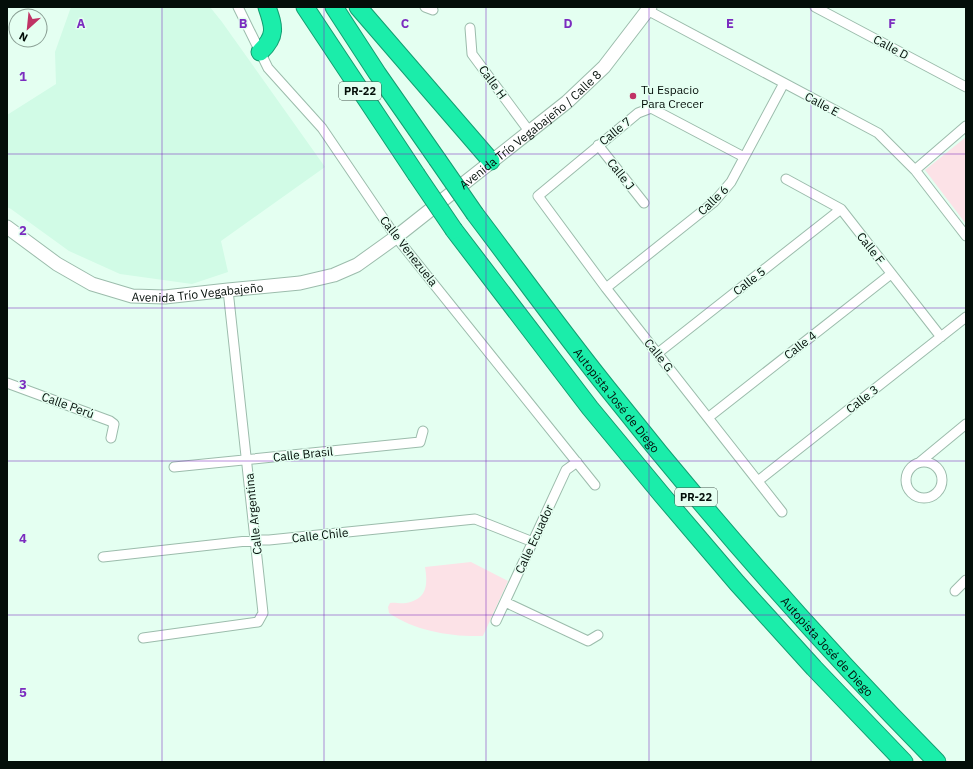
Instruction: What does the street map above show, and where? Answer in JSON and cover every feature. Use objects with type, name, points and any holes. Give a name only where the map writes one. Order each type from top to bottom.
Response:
[{"type":"highway","points":[[260,52],[266,46],[272,35],[272,21],[267,7]]},
{"type":"highway","name":"Autopista José de Diego","points":[[305,7],[454,230],[590,408],[737,583],[814,668],[904,762]]},
{"type":"highway","name":"Autopista José de Diego","points":[[334,7],[377,73],[475,214],[607,388],[679,477],[757,568],[834,654],[937,762]]},
{"type":"highway","points":[[358,7],[491,161]]},
{"type":"street","name":"Calle Venezuela","points":[[238,7],[268,68],[322,128],[396,237],[595,485]]},
{"type":"street","name":"Calle D","points":[[815,7],[966,86]]},
{"type":"street","name":"Avenida Trío Vegabajeño / Calle 8","points":[[396,237],[567,102],[604,67],[649,9]]},
{"type":"street","name":"Calle E","points":[[649,9],[878,134],[915,170],[966,236]]},
{"type":"street","name":"Calle H","points":[[470,28],[472,54],[529,131]]},
{"type":"street","name":"Calle 6","points":[[606,288],[714,202],[731,182],[784,83]]},
{"type":"street","name":"Calle 7","points":[[538,196],[638,113],[651,108],[744,157]]},
{"type":"street","points":[[915,170],[966,126]]},
{"type":"street","name":"Calle J","points":[[598,145],[644,203]]},
{"type":"street","name":"Calle F","points":[[786,179],[841,210],[941,336]]},
{"type":"street","name":"Calle G","points":[[538,196],[606,288],[709,417],[782,512]]},
{"type":"street","name":"Calle 5","points":[[658,353],[841,210]]},
{"type":"street","name":"Avenida Trío Vegabajeño","points":[[7,227],[57,264],[92,284],[132,296],[165,297],[300,283],[334,275],[356,265],[396,237]]},
{"type":"street","name":"Calle 4","points":[[709,417],[891,274]]},
{"type":"street","name":"Calle Argentina","points":[[143,638],[258,622],[263,613],[228,290]]},
{"type":"street","name":"Calle 3","points":[[758,481],[966,317]]},
{"type":"street","name":"Calle Perú","points":[[7,383],[110,421],[114,424],[111,438]]},
{"type":"street","points":[[920,462],[926,462],[937,467],[942,476],[941,488],[933,496],[928,498],[916,496],[911,492],[906,481],[910,469],[966,424]]},
{"type":"street","name":"Calle Brasil","points":[[174,467],[420,442],[423,431]]},
{"type":"street","name":"Calle Ecuador","points":[[496,621],[566,470],[577,462]]},
{"type":"street","name":"Calle Chile","points":[[103,557],[256,540],[269,540],[475,519],[533,542]]},
{"type":"street","points":[[955,591],[966,580]]},
{"type":"street","points":[[505,602],[588,641],[598,635]]},
{"type":"shaded area","points":[[71,7],[210,7],[325,167],[221,241],[228,272],[192,284],[120,274],[69,251],[7,207],[7,115],[56,84],[55,52]]},
{"type":"shaded area","points":[[966,137],[966,224],[925,170]]},
{"type":"shaded area","points":[[471,562],[508,581],[483,636],[434,632],[410,624],[389,613],[388,607],[390,603],[406,603],[413,601],[422,595],[426,585],[425,567]]},
{"type":"place","name":"Tu Espacio Para Crecer","points":[[633,96]]}]
